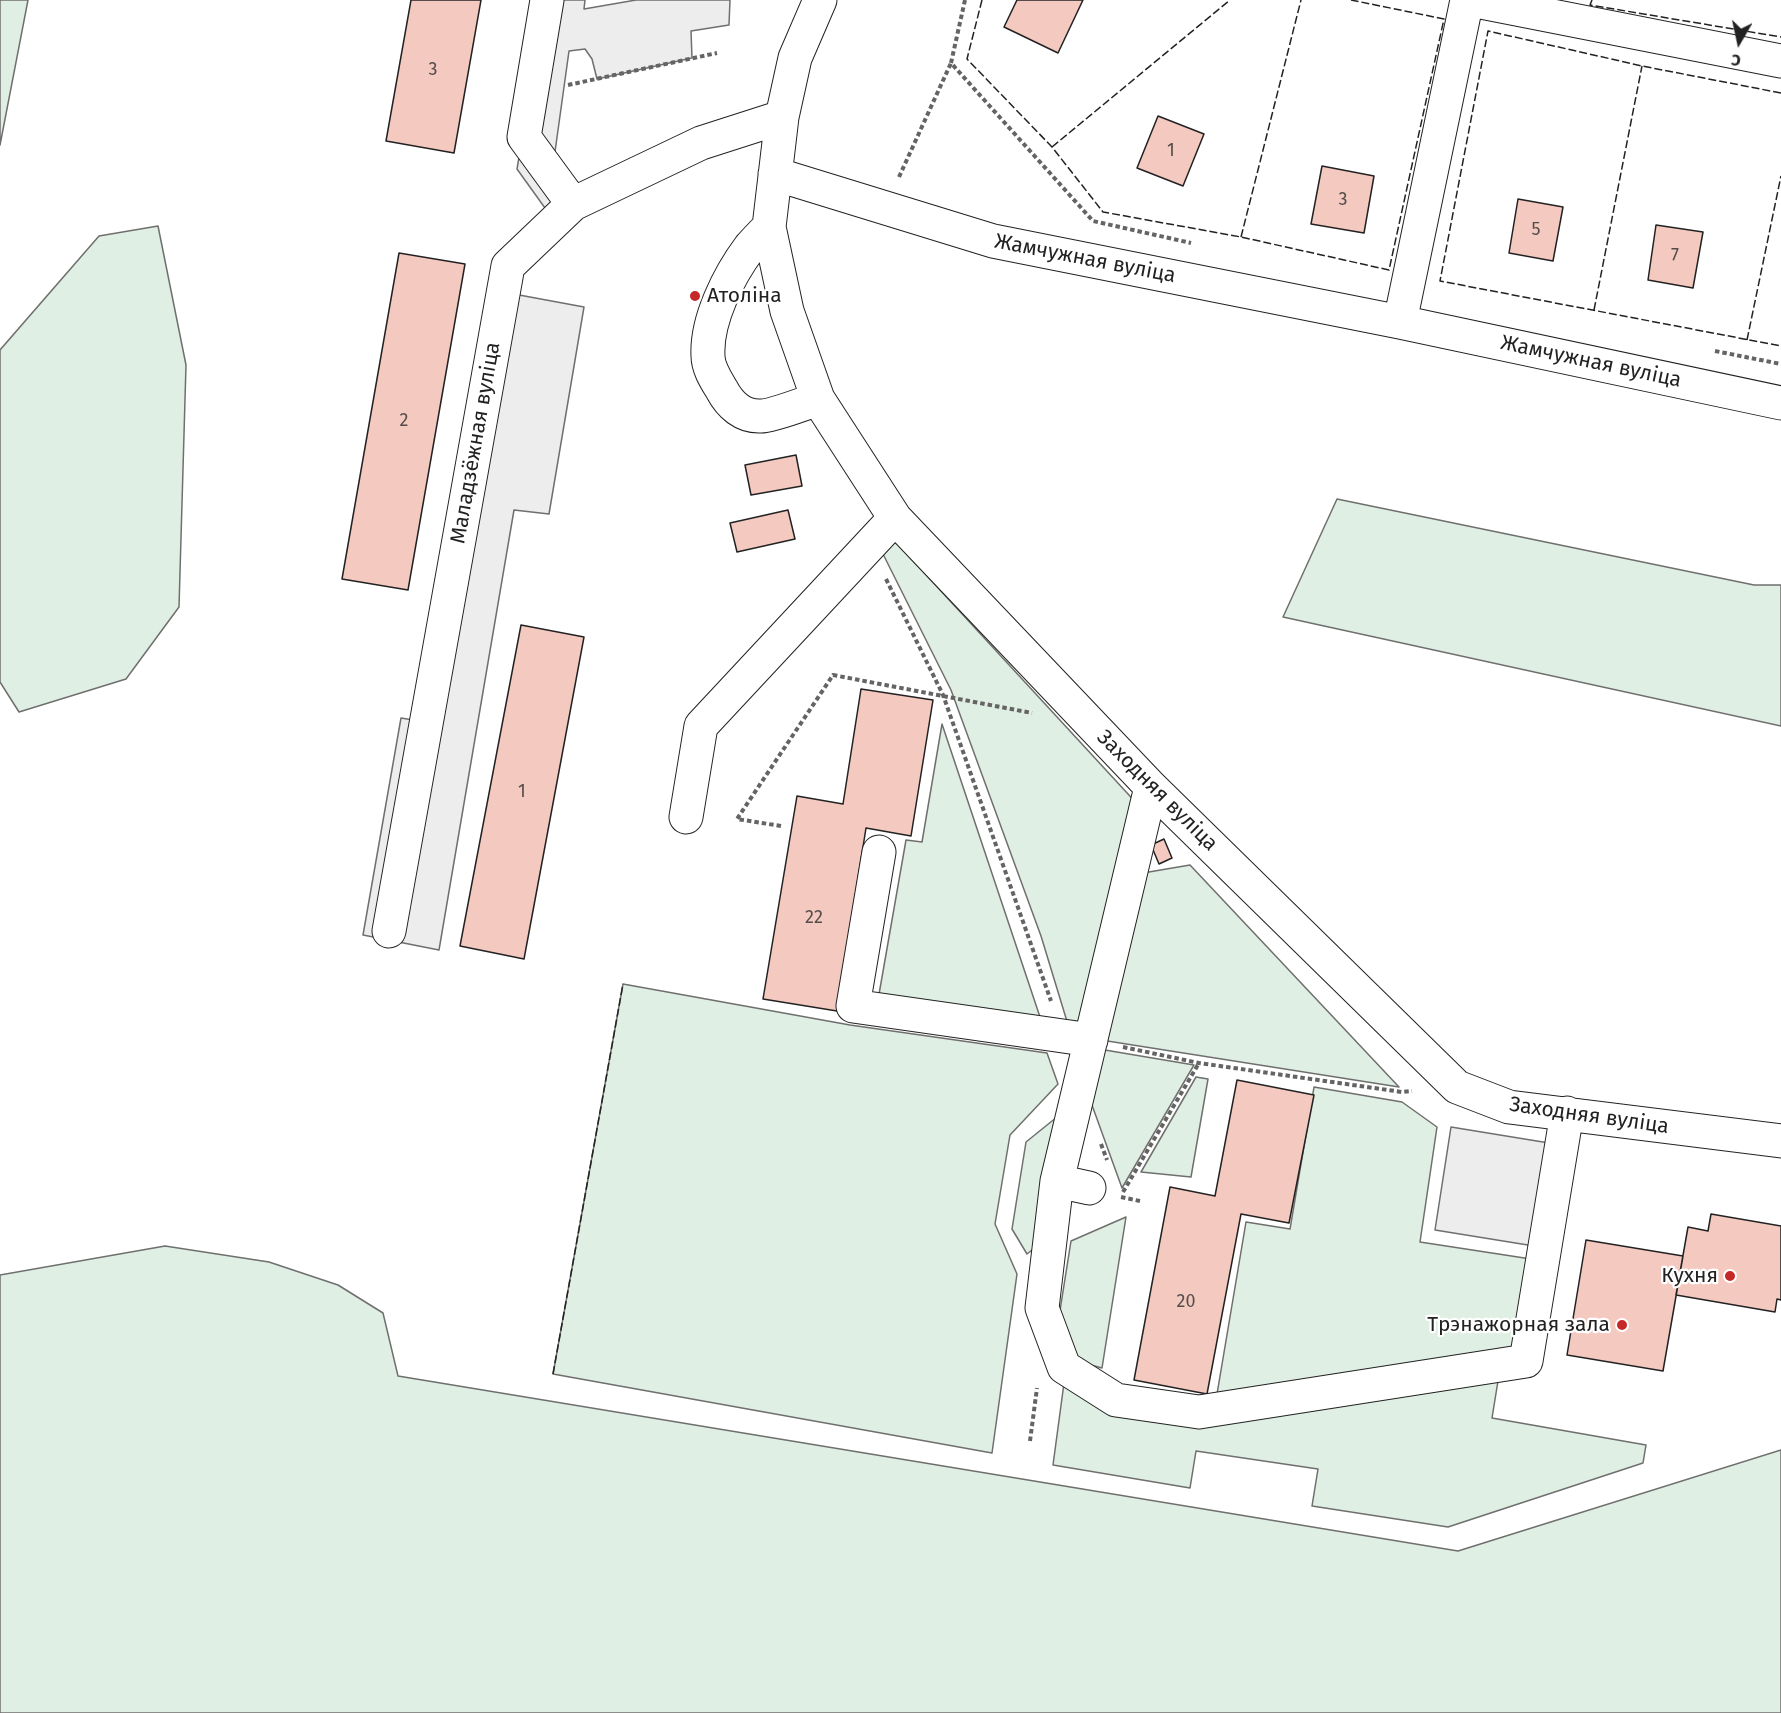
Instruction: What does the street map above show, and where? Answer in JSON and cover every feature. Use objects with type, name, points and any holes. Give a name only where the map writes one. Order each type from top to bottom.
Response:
[{"type":"street","points":[[547,0],[524,137],[573,204]]},
{"type":"street","name":"Заходняя вуліца","points":[[820,0],[795,58],[782,117],[769,227],[787,311],[818,399],[895,518],[1151,788],[1457,1087],[1509,1107],[1781,1142]]},
{"type":"street","points":[[1400,322],[1469,0],[1537,6],[1781,61]]},
{"type":"street","name":"Маладзёжная вуліца","points":[[389,931],[508,266],[573,204],[701,143],[782,117]]},
{"type":"street","name":"Жамчужная вуліца","points":[[775,174],[993,241],[1400,322],[1781,403]]},
{"type":"street","points":[[769,227],[751,246],[727,283],[715,315],[707,358],[724,394],[737,409],[750,415],[763,417],[818,399]]},
{"type":"street","points":[[686,817],[701,726],[895,518]]},
{"type":"street","points":[[1151,788],[1077,1038],[1042,1308],[1064,1367],[1116,1400],[1199,1413],[1526,1360],[1567,1113]]},
{"type":"street","points":[[879,852],[854,1006],[1077,1038]]},
{"type":"street","points":[[1057,1181],[1104,1179]]},
{"type":"path","points":[[886,208],[951,63],[965,0]]},
{"type":"path","points":[[568,85],[717,53]]},
{"type":"path","points":[[951,63],[1093,221],[1197,244]]},
{"type":"path","points":[[1711,350],[1781,364]]},
{"type":"path","points":[[870,545],[942,695],[1077,1038],[1199,1063],[1402,1092],[1457,1087]]},
{"type":"path","points":[[781,826],[737,819],[833,675],[1050,717],[1086,719]]},
{"type":"path","points":[[1120,1197],[1199,1063]]},
{"type":"path","points":[[1100,1142],[1104,1179],[1120,1197],[1140,1200]]},
{"type":"green space","points":[[0,0],[28,0],[0,145]]},
{"type":"green space","points":[[158,226],[186,365],[179,607],[126,679],[19,712],[0,682],[0,350],[99,236]]},
{"type":"green space","points":[[1337,499],[1754,585],[1781,585],[1781,726],[1283,617]]},
{"type":"green space","points":[[893,539],[1140,807],[1086,1031],[1069,1028],[1041,936],[951,690],[880,548]]},
{"type":"green space","points":[[942,724],[1042,1023],[878,1000],[906,840],[922,842]]},
{"type":"green space","points":[[1190,865],[1399,1087],[1101,1040],[1143,873]]},
{"type":"green space","points":[[623,984],[850,1025],[1047,1053],[1058,1084],[1010,1135],[995,1224],[1017,1274],[992,1453],[553,1374]]},
{"type":"green space","points":[[1093,1048],[1194,1065],[1122,1188],[1084,1083]]},
{"type":"green space","points":[[1196,1077],[1208,1079],[1191,1177],[1141,1172]]},
{"type":"green space","points":[[1314,1087],[1402,1102],[1437,1127],[1420,1242],[1531,1259],[1516,1354],[1216,1400],[1246,1222],[1290,1229]]},
{"type":"green space","points":[[1057,1117],[1041,1243],[1027,1254],[1012,1229],[1026,1142]]},
{"type":"green space","points":[[1126,1217],[1102,1368],[1072,1360],[1058,1323],[1071,1241]]},
{"type":"green space","points":[[165,1246],[269,1262],[338,1285],[383,1313],[398,1376],[1458,1551],[1781,1450],[1781,1713],[0,1713],[0,1275]]},
{"type":"green space","points":[[1498,1381],[1492,1418],[1646,1445],[1643,1463],[1448,1527],[1312,1506],[1318,1469],[1196,1451],[1190,1488],[1053,1465],[1064,1383],[1109,1411]]},
{"type":"shaded area","points":[[546,0],[585,0],[584,9],[636,0],[730,0],[729,25],[691,31],[692,58],[597,79],[592,59],[585,49],[569,51],[554,159],[570,185],[545,208],[517,169]]},
{"type":"shaded area","points":[[503,292],[584,307],[549,514],[514,510],[439,950],[363,935],[401,718],[425,722]]},
{"type":"shaded area","points":[[1451,1127],[1549,1143],[1534,1246],[1435,1230]]},
{"type":"building","points":[[411,0],[481,0],[454,153],[386,141]]},
{"type":"building","points":[[1017,0],[1083,0],[1058,53],[1004,27]]},
{"type":"building","points":[[1158,116],[1204,134],[1183,186],[1137,168]]},
{"type":"building","points":[[1322,166],[1374,176],[1364,233],[1311,224]]},
{"type":"building","points":[[1518,199],[1563,207],[1553,261],[1509,253]]},
{"type":"building","points":[[1656,225],[1703,232],[1693,288],[1648,280]]},
{"type":"building","points":[[399,253],[465,264],[408,590],[342,579]]},
{"type":"building","points":[[796,455],[802,486],[751,495],[745,465]]},
{"type":"building","points":[[788,510],[795,539],[737,552],[730,523]]},
{"type":"building","points":[[521,625],[584,637],[524,959],[460,946]]},
{"type":"building","points":[[861,689],[933,700],[911,836],[866,828],[837,1011],[763,999],[797,796],[843,804]]},
{"type":"building","points":[[1164,839],[1172,858],[1159,864],[1151,845]]},
{"type":"building","points":[[1237,1080],[1314,1095],[1289,1223],[1241,1214],[1207,1394],[1134,1380],[1170,1187],[1215,1196]]},
{"type":"building","name":"Кухня","points":[[1711,1214],[1781,1226],[1781,1300],[1777,1299],[1775,1312],[1676,1295],[1688,1227],[1708,1231]]},
{"type":"building","name":"Трэнажорная зала","points":[[1586,1240],[1683,1256],[1663,1371],[1567,1355]]},
{"type":"fence","points":[[982,0],[967,59],[1052,147],[1103,212],[1241,237],[1389,270],[1444,19],[1351,0]]},
{"type":"fence","points":[[1052,147],[1230,0]]},
{"type":"fence","points":[[1241,237],[1301,0]]},
{"type":"fence","points":[[1592,0],[1590,5],[1781,37]]},
{"type":"fence","points":[[1781,93],[1642,66],[1488,31],[1440,281],[1781,346]]},
{"type":"fence","points":[[1594,310],[1642,66]]},
{"type":"fence","points":[[1747,340],[1781,176]]},
{"type":"fence","points":[[553,1374],[623,984]]},
{"type":"place","name":"Атоліна","points":[[695,296]]},
{"type":"place","name":"Кухня","points":[[1730,1276]]},
{"type":"place","name":"Трэнажорная зала","points":[[1622,1325]]}]
